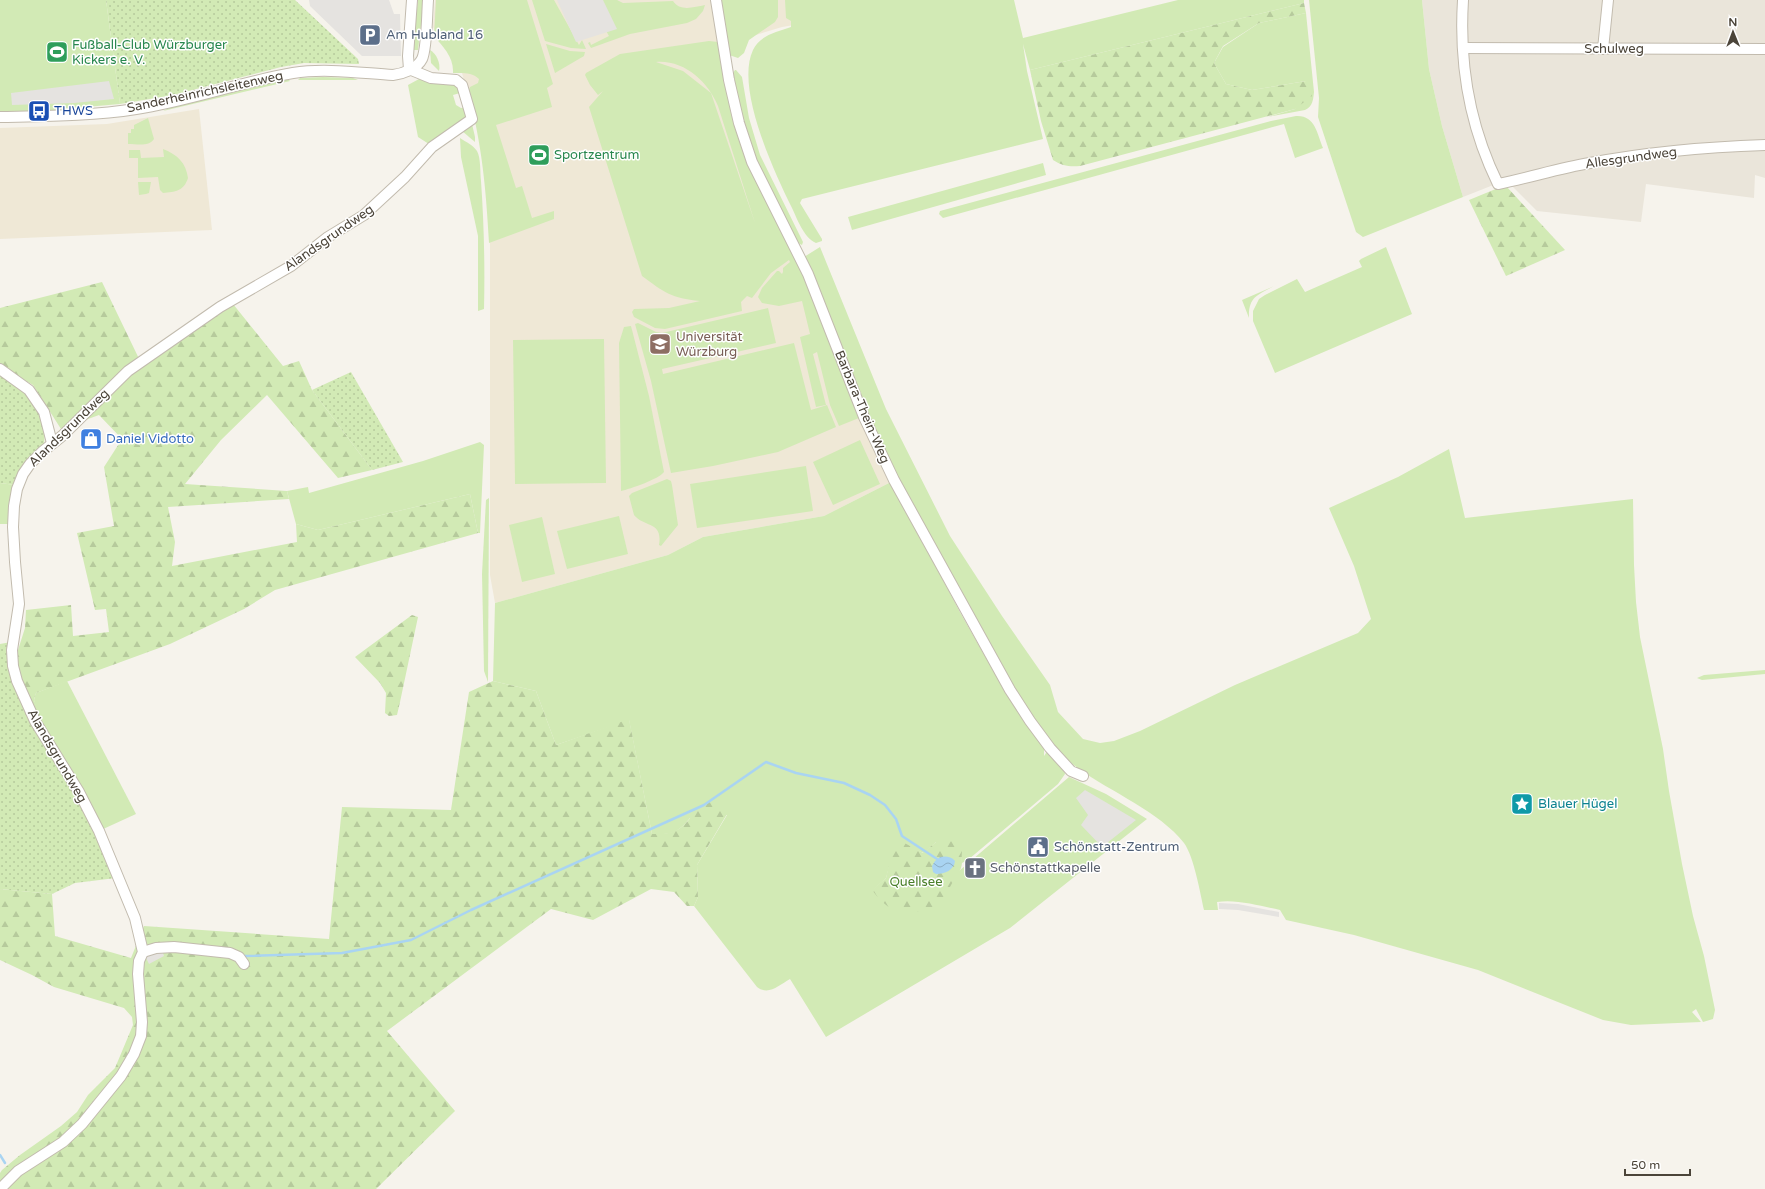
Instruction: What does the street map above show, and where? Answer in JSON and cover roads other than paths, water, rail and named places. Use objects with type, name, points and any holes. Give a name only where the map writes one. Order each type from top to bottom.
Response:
[{"type":"street","points":[[412,0],[408,56],[409,69],[419,64],[423,56],[428,0]]},
{"type":"street","name":"Barbara-Thein-Weg","points":[[716,0],[729,80],[739,123],[752,162],[808,274],[864,417],[894,480],[1010,690],[1030,722],[1055,754],[1071,771],[1083,776]]},
{"type":"street","points":[[1462,48],[1463,0]]},
{"type":"street","points":[[1604,49],[1608,0]]},
{"type":"street","name":"Schulweg","points":[[1462,48],[1765,49]]},
{"type":"street","name":"Allesgrundweg","points":[[1462,48],[1466,89],[1476,126],[1491,170],[1498,184],[1589,163],[1654,153],[1715,146],[1765,145]]},
{"type":"street","name":"Alandsgrundweg","points":[[0,1189],[18,1171],[63,1142],[82,1124],[121,1076],[134,1054],[141,1036],[142,1022],[138,974],[139,961],[143,952],[135,918],[99,831],[79,792],[35,721],[17,681],[13,666],[12,650],[19,604],[13,527],[14,506],[23,474],[30,464],[52,443],[62,436],[128,371],[220,307],[291,266],[328,237],[364,215],[405,177],[432,147],[472,119],[462,85],[456,80],[431,78],[409,69]]},
{"type":"street","name":"Sanderheinrichsleitenweg","points":[[0,117],[68,115],[136,109],[174,102],[293,73],[330,72],[393,75],[402,74],[409,69]]},
{"type":"street","points":[[0,369],[29,390],[44,412],[52,443]]},
{"type":"street","points":[[143,952],[156,948],[174,947],[230,953],[239,957],[244,964]]},
{"type":"water","points":[[940,857],[950,857],[955,861],[951,869],[943,873],[936,874],[933,872],[932,866]]},
{"type":"waterway","points":[[244,956],[342,953],[411,940],[471,910],[704,805],[766,762],[796,773],[844,783],[870,795],[885,805],[896,819],[902,836],[937,859]]},
{"type":"waterway","points":[[0,1155],[5,1163]]},
{"type":"place","name":"Am Hubland 16","points":[[370,35]]},
{"type":"place","name":"Fußball-Club Würzburger Kickers e. V.","points":[[57,52]]},
{"type":"place","name":"THWS","points":[[39,111]]},
{"type":"place","name":"Sportzentrum","points":[[539,155]]},
{"type":"place","name":"Universität Würzburg","points":[[660,344]]},
{"type":"place","name":"Daniel Vidotto","points":[[91,439]]},
{"type":"place","name":"Blauer Hügel","points":[[1522,804]]},
{"type":"place","name":"Schönstatt-Zentrum","points":[[1038,847]]},
{"type":"place","name":"Schönstattkapelle","points":[[975,868]]},
{"type":"park label","name":"Quellsee","points":[[916,882]]}]
